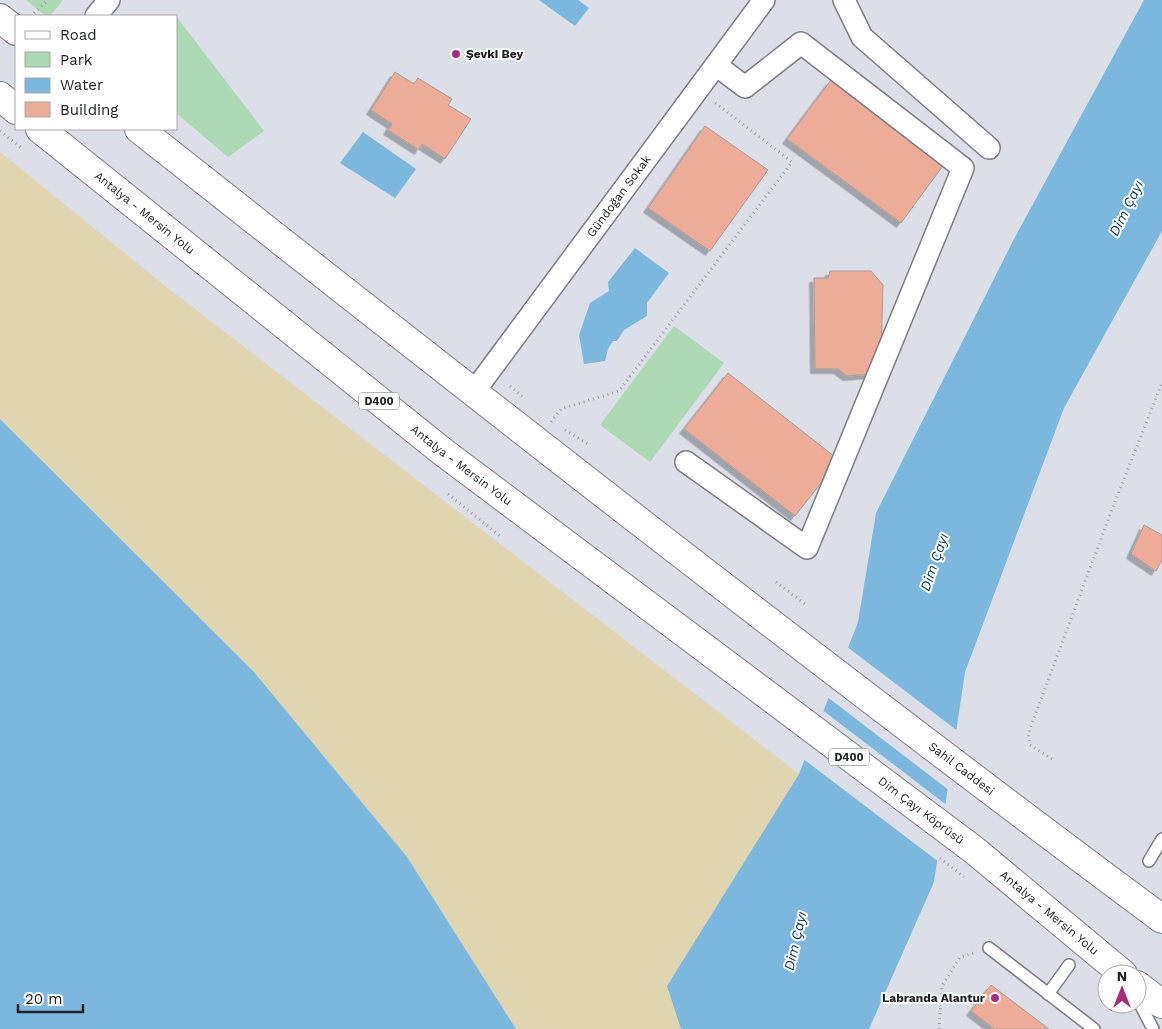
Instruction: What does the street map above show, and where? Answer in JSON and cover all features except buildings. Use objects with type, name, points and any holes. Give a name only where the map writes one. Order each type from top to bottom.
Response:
[{"type":"highway","points":[[0,18],[15,19]]},
{"type":"highway","points":[[0,96],[15,109]]},
{"type":"highway","name":"Antalya - Mersin Yolu","points":[[41,130],[442,452],[724,664]]},
{"type":"highway","points":[[140,130],[473,392]]},
{"type":"highway","name":"Sahil Caddesi","points":[[473,392],[763,617],[1162,919]]},
{"type":"highway","name":"Dim Çayı Köprüsü","points":[[724,664],[974,850]]},
{"type":"highway","name":"Antalya - Mersin Yolu","points":[[974,850],[1111,964]]},
{"type":"highway","points":[[1147,993],[1162,1004]]},
{"type":"street","points":[[97,15],[109,0]]},
{"type":"street","name":"Gündoğan Sokak","points":[[473,392],[764,0]]},
{"type":"street","points":[[844,0],[862,37],[989,148]]},
{"type":"street","points":[[686,462],[807,548],[963,168],[801,43],[745,87],[716,65]]},
{"type":"lane","points":[[1149,861],[1162,839]]},
{"type":"lane","points":[[988,948],[1094,1029]]},
{"type":"lane","points":[[1048,994],[1069,965]]},
{"type":"lane","points":[[1145,1014],[1153,1029]]},
{"type":"path","points":[[33,15],[48,0]]},
{"type":"path","points":[[551,422],[561,409],[619,392],[792,162],[697,90]]},
{"type":"path","points":[[1052,759],[1030,745],[1028,734],[1110,512],[1162,383]]},
{"type":"path","points":[[448,494],[500,536]]},
{"type":"path","points":[[776,582],[805,604]]},
{"type":"path","points":[[939,1029],[942,986],[960,957],[988,948]]},
{"type":"green space","points":[[26,0],[63,0],[51,15],[45,15]]},
{"type":"green space","points":[[178,19],[264,131],[228,157],[178,115]]},
{"type":"green space","points":[[674,326],[724,363],[650,462],[600,425]]},
{"type":"sand","points":[[0,152],[169,289],[799,774],[667,986],[681,1029],[516,1029],[407,857],[254,672],[0,419]]},
{"type":"water","points":[[539,0],[578,0],[589,8],[575,26]]},
{"type":"water","name":"Dim Çayı","points":[[1144,0],[1162,0],[1162,231],[1064,408],[965,672],[934,882],[869,1029],[681,1029],[667,986],[799,774],[858,622],[876,513],[1014,239]]},
{"type":"water","points":[[363,132],[416,169],[395,198],[340,163]]},
{"type":"water","points":[[635,248],[669,273],[647,303],[647,316],[624,330],[617,341],[613,341],[608,349],[605,361],[584,364],[579,335],[590,303],[609,291],[608,282]]},
{"type":"water","points":[[0,419],[254,672],[407,857],[516,1029],[0,1029]]},
{"type":"pier","points":[[846,646],[959,732],[950,791],[826,696]]},
{"type":"pier","points":[[821,709],[948,806],[939,862],[802,758]]},
{"type":"place","name":"Şevki Bey","points":[[456,54]]},
{"type":"place","name":"Labranda Alantur","points":[[995,998]]}]
